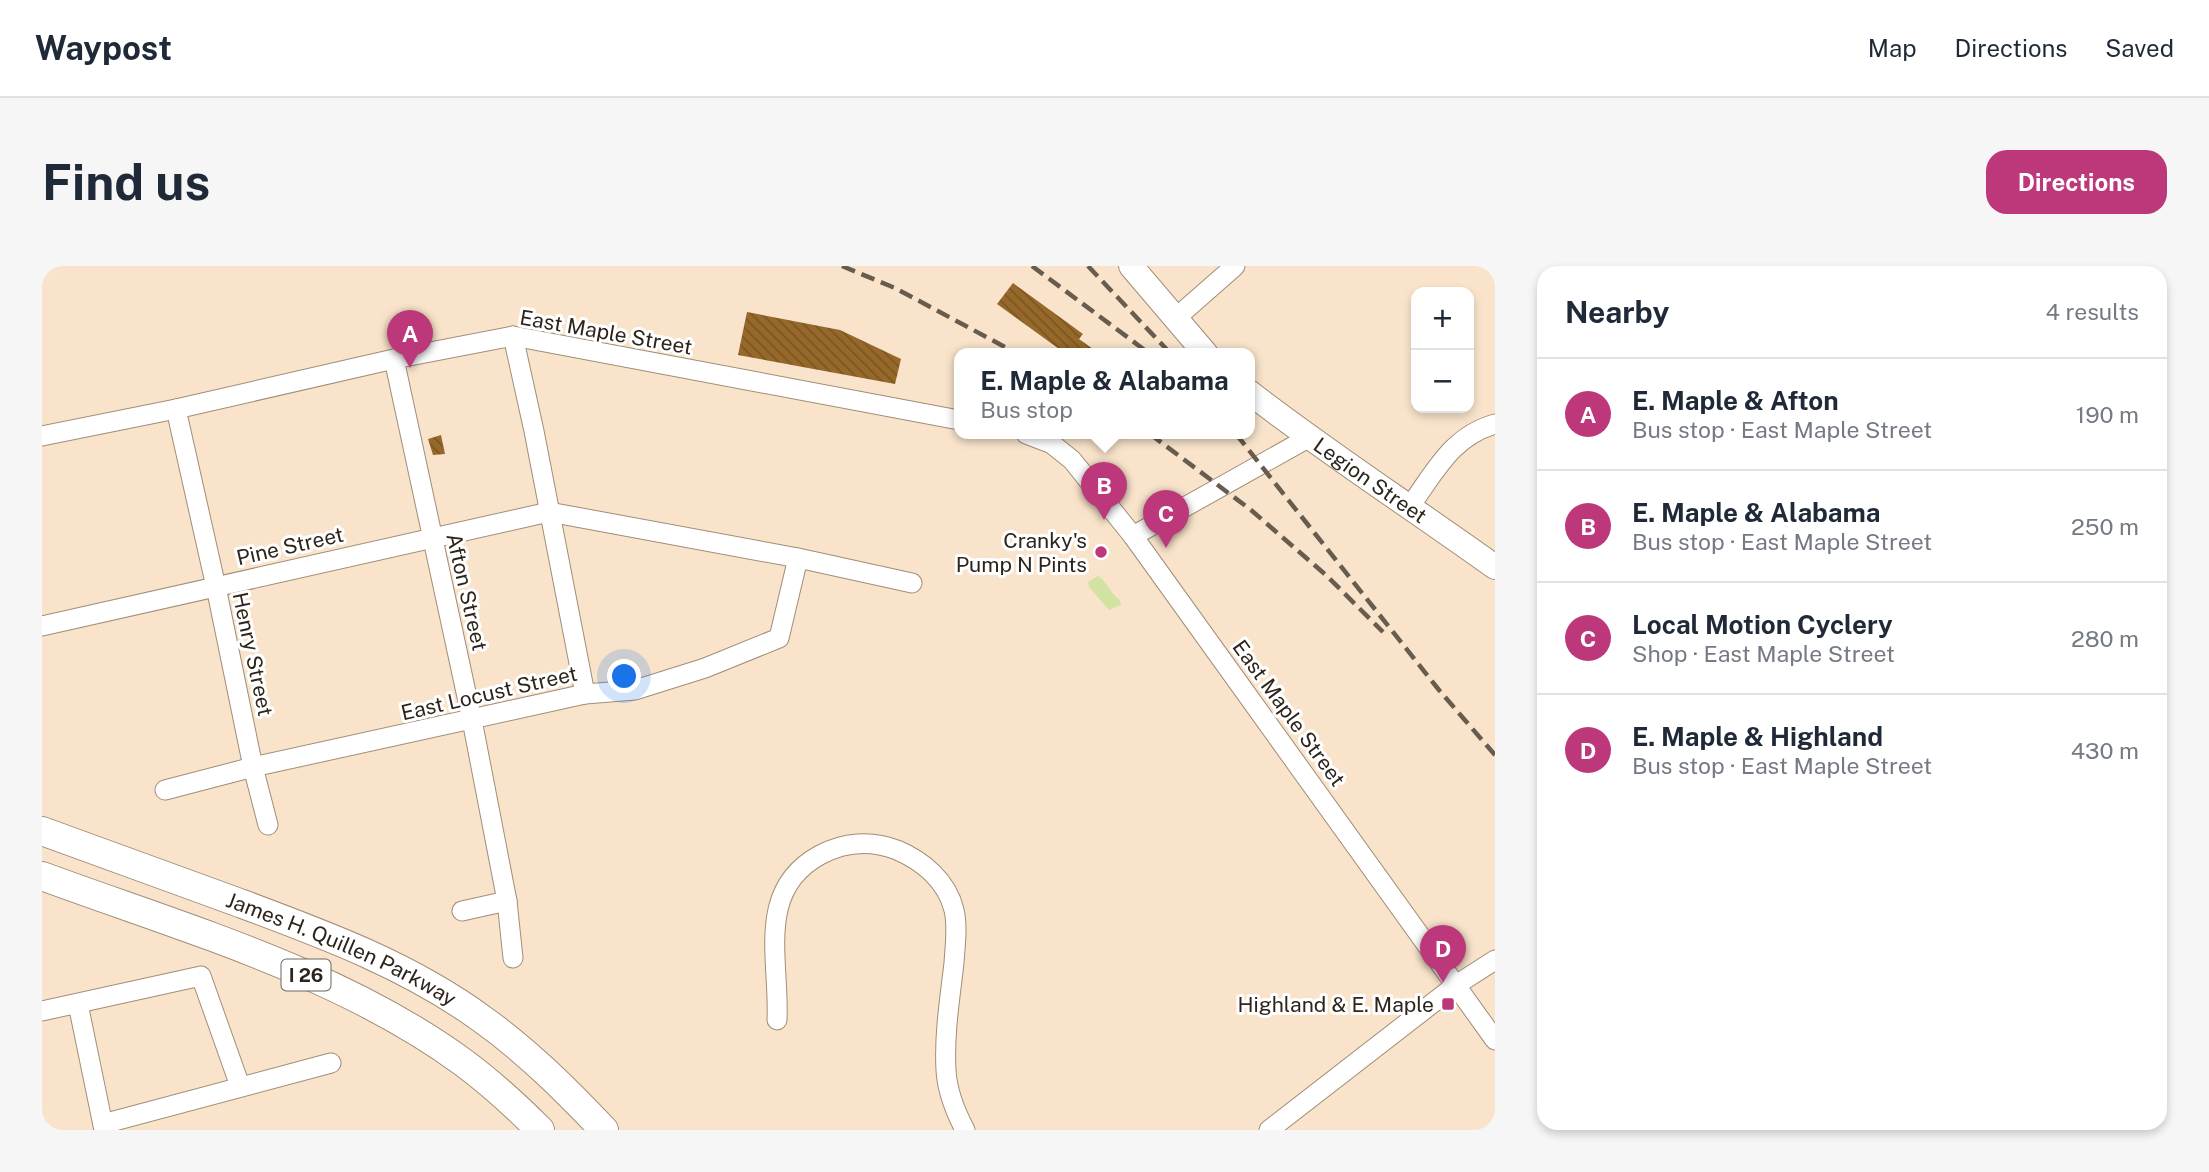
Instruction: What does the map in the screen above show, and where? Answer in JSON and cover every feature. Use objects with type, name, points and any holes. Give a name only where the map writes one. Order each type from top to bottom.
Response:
[{"type":"highway","name":"James H. Quillen Parkway","points":[[42,831],[320,933],[379,958],[483,1019],[558,1082],[604,1130]]},
{"type":"highway","name":"James H. Quillen Parkway","points":[[42,876],[234,946],[310,976],[371,1005],[465,1063],[540,1130]]},
{"type":"main road","points":[[1131,266],[1201,348]]},
{"type":"main road","name":"Legion Street","points":[[1255,397],[1308,438],[1495,567]]},
{"type":"street","points":[[1177,317],[1235,266]]},
{"type":"street","points":[[513,336],[585,694]]},
{"type":"street","name":"East Maple Street","points":[[42,436],[176,410],[394,359],[513,336],[954,418]]},
{"type":"street","name":"Afton Street","points":[[394,359],[472,720],[507,901],[513,958]]},
{"type":"street","name":"Henry Street","points":[[176,410],[268,825]]},
{"type":"street","points":[[1410,506],[1463,438],[1477,429],[1495,424]]},
{"type":"street","points":[[1133,536],[1308,438]]},
{"type":"street","name":"East Maple Street","points":[[1039,439],[1052,444],[1072,460],[1133,536],[1495,1040]]},
{"type":"street","points":[[550,512],[797,558],[912,583]]},
{"type":"street","name":"Pine Street","points":[[42,626],[550,512]]},
{"type":"street","name":"East Locust Street","points":[[165,790],[253,767],[585,694],[635,690],[705,668],[779,638],[797,558]]},
{"type":"street","points":[[776,1020],[778,1000],[774,953],[775,920],[779,903],[793,878],[813,858],[847,844],[866,843],[889,847],[909,855],[938,878],[954,909],[956,939],[946,1071],[952,1101],[965,1130]]},
{"type":"street","points":[[462,911],[507,901]]},
{"type":"street","points":[[1269,1130],[1456,985],[1495,960]]},
{"type":"street","points":[[42,1011],[201,976],[240,1086]]},
{"type":"street","points":[[78,1004],[103,1127],[240,1086],[331,1063]]},
{"type":"green space","points":[[1098,576],[1120,600],[1121,605],[1109,610],[1089,587],[1088,582]]},
{"type":"building","points":[[1013,283],[1083,334],[1079,339],[1092,348],[1058,348],[997,304]]},
{"type":"building","points":[[747,312],[840,330],[901,359],[895,384],[738,355]]},
{"type":"building","points":[[441,435],[445,454],[433,455],[428,439]]},
{"type":"railway","points":[[842,266],[895,288],[1007,348]]},
{"type":"railway","points":[[1032,266],[1142,348]]},
{"type":"railway","points":[[1088,266],[1165,348]]},
{"type":"railway","points":[[1157,439],[1251,510],[1327,576],[1383,632]]},
{"type":"railway","points":[[1240,439],[1439,690],[1495,755]]},
{"type":"place","name":"E. Maple & Afton","points":[[410,368]]},
{"type":"place","name":"E. Maple & Alabama","points":[[1104,520]]},
{"type":"place","name":"Local Motion Cyclery","points":[[1166,548]]},
{"type":"place","name":"Cranky's Pump N Pints","points":[[1101,552]]},
{"type":"place","name":"E. Maple & Highland","points":[[1443,983]]},
{"type":"place","name":"Highland & E. Maple","points":[[1448,1004]]}]
